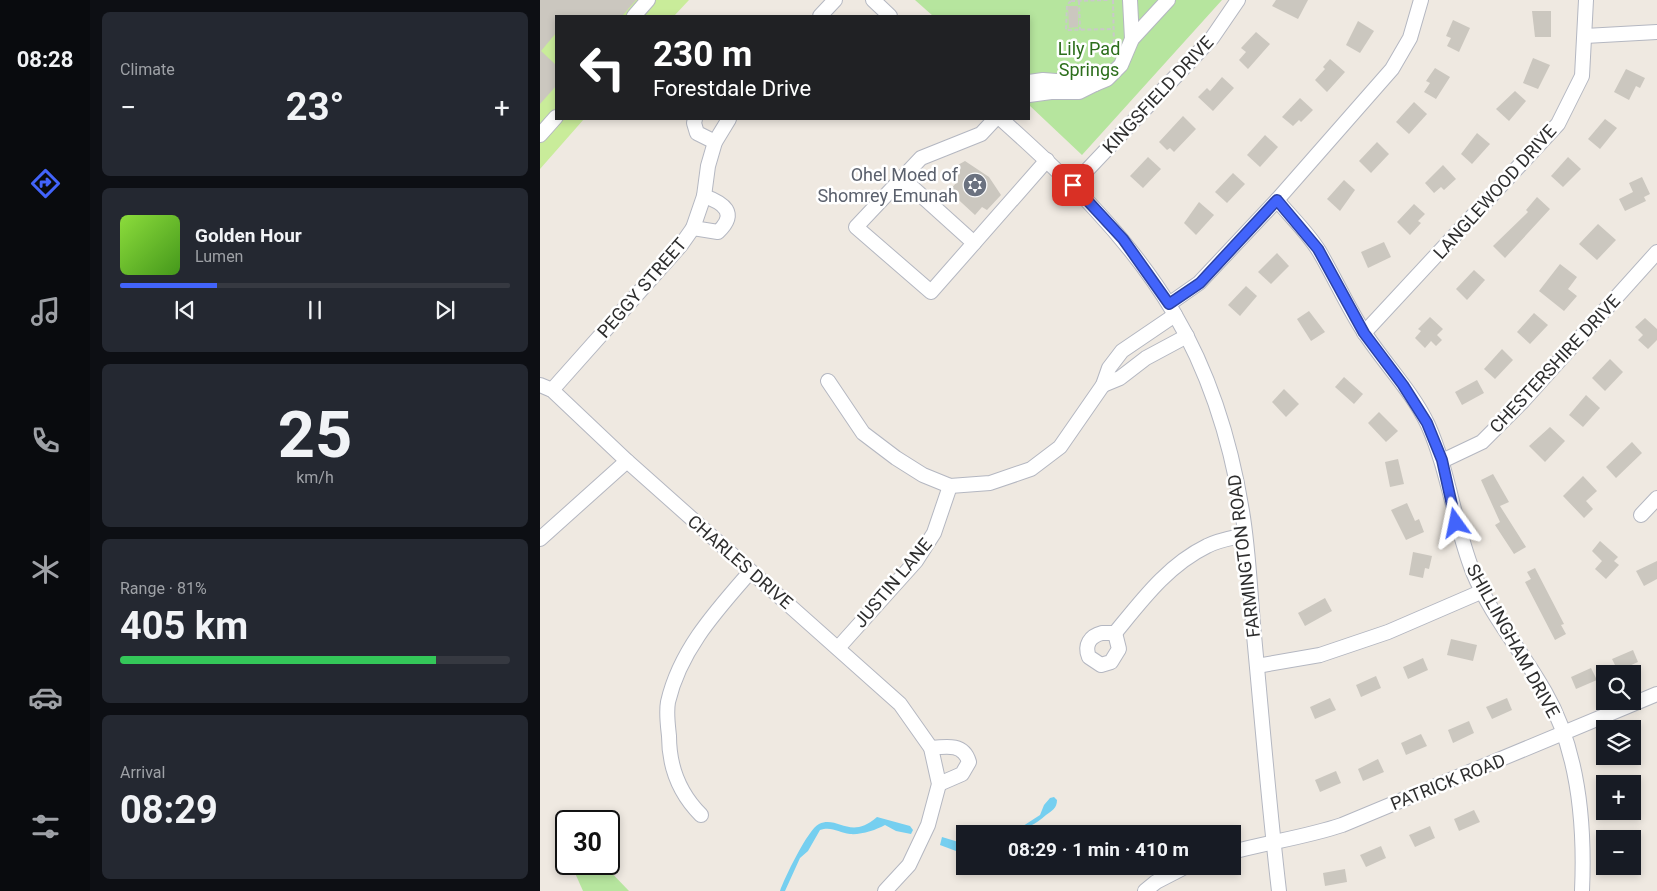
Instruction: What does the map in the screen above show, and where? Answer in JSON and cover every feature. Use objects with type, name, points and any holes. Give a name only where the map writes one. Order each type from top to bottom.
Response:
[{"type":"street","points":[[635,15],[648,0]]},
{"type":"street","points":[[821,15],[835,0]]},
{"type":"street","points":[[872,0],[889,15]]},
{"type":"street","points":[[1130,0],[1132,39]]},
{"type":"street","points":[[1030,82],[1079,92],[1107,79],[1121,65],[1132,39],[1168,0]]},
{"type":"street","name":"KINGSFIELD DRIVE","points":[[1073,185],[1212,38],[1238,0]]},
{"type":"street","points":[[828,381],[863,433],[896,458],[923,475],[950,486],[990,483],[1031,469],[1060,447],[1103,385],[1109,368],[1122,351],[1172,310],[1200,283],[1277,200],[1392,69],[1410,38],[1421,0]]},
{"type":"street","name":"LANGLEWOOD DRIVE","points":[[1364,333],[1558,124],[1582,76],[1586,0]]},
{"type":"street","points":[[1585,36],[1657,32]]},
{"type":"street","points":[[1030,96],[1058,87]]},
{"type":"street","points":[[540,135],[555,118]]},
{"type":"street","points":[[695,120],[697,133],[715,142]]},
{"type":"street","name":"PEGGY STREET","points":[[546,387],[681,245],[693,228],[704,196],[708,166],[715,142],[728,120]]},
{"type":"street","points":[[999,120],[981,134],[921,158],[856,226],[932,292],[1047,160]]},
{"type":"street","name":"FARMINGTON ROAD","points":[[1001,120],[1073,185],[1123,239],[1172,310],[1187,336],[1228,440],[1245,535],[1273,841],[1280,891]]},
{"type":"street","points":[[902,178],[974,243]]},
{"type":"street","points":[[693,228],[718,232],[724,226],[728,217],[727,209],[721,202],[704,196]]},
{"type":"street","name":"SHILLINGHAM DRIVE","points":[[1277,200],[1318,249],[1364,333],[1403,385],[1427,423],[1442,460],[1456,523],[1474,574],[1508,636],[1546,692],[1563,734],[1581,816],[1582,891]]},
{"type":"street","name":"CHESTERSHIRE DRIVE","points":[[1442,460],[1482,442],[1523,401],[1657,252]]},
{"type":"street","points":[[1103,385],[1120,378],[1146,358],[1187,336]]},
{"type":"street","name":"CHARLES DRIVE","points":[[546,387],[626,461],[900,704],[931,748],[939,784],[928,825],[909,864],[885,891]]},
{"type":"street","points":[[540,539],[626,461]]},
{"type":"street","name":"JUSTIN LANE","points":[[838,648],[916,561],[934,533],[950,486]]},
{"type":"street","points":[[1641,515],[1657,498]]},
{"type":"street","points":[[1115,633],[1157,583],[1183,559],[1209,545],[1245,535]]},
{"type":"street","points":[[700,815],[688,802],[675,777],[669,753],[668,703],[684,657],[711,616],[750,572]]},
{"type":"street","points":[[1257,666],[1320,655],[1388,632],[1483,591]]},
{"type":"street","name":"PATRICK ROAD","points":[[1241,850],[1273,841],[1312,836],[1342,825],[1657,694]]},
{"type":"street","points":[[931,748],[958,747],[966,754],[969,762],[962,774],[939,784]]},
{"type":"street","points":[[1145,891],[1156,882],[1170,875]]},
{"type":"path","points":[[1108,0],[1071,1],[1066,5],[1066,30],[1113,29]]},
{"type":"path","points":[[1113,0],[1114,51]]},
{"type":"path","points":[[1079,1],[1080,30]]},
{"type":"green space","points":[[540,0],[689,0],[675,15],[555,15],[555,120],[583,120],[540,169]]},
{"type":"green space","name":"Lily Pad Springs","points":[[915,0],[1222,0],[1082,155],[1030,106],[1030,15],[932,15]]},
{"type":"green space","points":[[576,875],[614,875],[629,891],[583,891]]},
{"type":"water","points":[[1054,797],[1057,800],[1054,809],[1033,825],[1025,825],[1040,815],[1044,805],[1050,798]]},
{"type":"water","points":[[877,817],[910,826],[913,830],[911,834],[896,831],[885,825],[859,834],[828,829],[820,830],[808,851],[800,858],[785,891],[780,891],[803,844],[819,824],[832,822],[845,826],[859,827],[868,824]]},
{"type":"water","points":[[942,837],[956,841],[956,851],[940,845]]},
{"type":"building","points":[[540,0],[636,0],[623,15],[555,15],[555,34],[541,51],[555,64],[555,87],[540,104]]},
{"type":"building","points":[[1276,0],[1308,0],[1298,19],[1272,6]]},
{"type":"building","points":[[1068,6],[1078,6],[1078,27],[1069,28]]},
{"type":"building","points":[[1532,11],[1551,11],[1551,37],[1535,37]]},
{"type":"building","points":[[1453,20],[1470,28],[1459,52],[1447,46],[1451,38],[1446,36]]},
{"type":"building","points":[[1358,21],[1374,31],[1360,53],[1346,45]]},
{"type":"building","points":[[1256,32],[1270,44],[1248,69],[1239,60],[1246,52],[1241,48]]},
{"type":"building","points":[[1533,58],[1550,65],[1538,89],[1523,83]]},
{"type":"building","points":[[1330,59],[1345,72],[1327,92],[1315,80],[1325,69],[1323,67]]},
{"type":"building","points":[[1435,68],[1450,77],[1436,99],[1424,92],[1430,83],[1426,81]]},
{"type":"building","points":[[1626,69],[1645,78],[1640,88],[1636,86],[1629,100],[1614,92]]},
{"type":"building","points":[[1222,77],[1234,88],[1213,111],[1198,97],[1207,88],[1210,91]]},
{"type":"building","points":[[1515,91],[1526,101],[1509,121],[1496,109]]},
{"type":"building","points":[[1300,98],[1313,110],[1301,122],[1299,120],[1293,126],[1282,117]]},
{"type":"building","points":[[1414,102],[1427,114],[1409,134],[1396,122]]},
{"type":"building","points":[[1183,116],[1196,129],[1174,152],[1170,148],[1167,150],[1159,142]]},
{"type":"building","points":[[1605,119],[1617,128],[1600,149],[1588,139]]},
{"type":"building","points":[[1477,133],[1490,144],[1472,164],[1461,154]]},
{"type":"building","points":[[1265,135],[1278,147],[1260,167],[1247,155]]},
{"type":"building","points":[[1377,142],[1389,154],[1371,173],[1359,161]]},
{"type":"building","points":[[1148,157],[1161,169],[1143,188],[1130,176]]},
{"type":"building","points":[[1568,157],[1581,169],[1563,187],[1551,176]]},
{"type":"building","name":"Ohel Moed of Shomrey Emunah","points":[[965,161],[989,177],[1001,195],[987,210],[982,207],[975,215],[949,191],[957,182],[951,176],[956,166]]},
{"type":"building","points":[[1443,165],[1456,179],[1444,190],[1441,187],[1434,193],[1425,183]]},
{"type":"building","points":[[1233,173],[1245,184],[1227,203],[1215,192]]},
{"type":"building","points":[[1642,177],[1650,194],[1644,197],[1646,201],[1625,211],[1619,199],[1633,192],[1629,183]]},
{"type":"building","points":[[1344,180],[1355,190],[1340,211],[1327,199]]},
{"type":"building","points":[[1537,197],[1550,209],[1505,258],[1493,246],[1528,212],[1526,210]]},
{"type":"building","points":[[1199,202],[1214,215],[1196,235],[1184,223]]},
{"type":"building","points":[[1414,204],[1425,214],[1418,221],[1421,223],[1410,235],[1397,222]]},
{"type":"building","points":[[1598,224],[1616,240],[1597,260],[1579,244]]},
{"type":"building","points":[[1384,242],[1391,257],[1368,268],[1361,252]]},
{"type":"building","points":[[1277,253],[1289,266],[1271,284],[1258,272]]},
{"type":"building","points":[[1560,264],[1577,277],[1568,289],[1577,296],[1564,311],[1539,291]]},
{"type":"building","points":[[1474,270],[1485,280],[1467,300],[1456,289]]},
{"type":"building","points":[[1246,286],[1257,296],[1240,316],[1228,305]]},
{"type":"building","points":[[1309,311],[1325,332],[1311,341],[1297,319]]},
{"type":"building","points":[[1534,313],[1548,325],[1530,344],[1517,332]]},
{"type":"building","points":[[1430,317],[1443,329],[1437,335],[1442,340],[1436,346],[1431,341],[1425,348],[1415,338],[1421,331],[1418,329]]},
{"type":"building","points":[[1645,318],[1657,329],[1657,340],[1648,349],[1638,340],[1643,335],[1635,327]]},
{"type":"building","points":[[1502,349],[1513,360],[1495,379],[1484,369]]},
{"type":"building","points":[[1610,359],[1623,372],[1605,391],[1592,378]]},
{"type":"building","points":[[1344,377],[1363,394],[1354,404],[1335,387]]},
{"type":"building","points":[[1477,380],[1484,393],[1462,405],[1455,392]]},
{"type":"building","points":[[1284,389],[1299,404],[1286,417],[1272,402]]},
{"type":"building","points":[[1586,395],[1600,408],[1583,427],[1569,415]]},
{"type":"building","points":[[1379,412],[1398,431],[1386,442],[1368,423]]},
{"type":"building","points":[[1550,427],[1565,441],[1545,462],[1529,446]]},
{"type":"building","points":[[1632,442],[1642,453],[1616,478],[1606,467]]},
{"type":"building","points":[[1398,459],[1404,484],[1390,487],[1385,462]]},
{"type":"building","points":[[1493,474],[1509,502],[1500,506],[1526,547],[1514,554],[1495,525],[1500,522],[1481,480]]},
{"type":"building","points":[[1583,476],[1597,491],[1586,501],[1593,509],[1584,518],[1563,496]]},
{"type":"building","points":[[1407,503],[1415,521],[1419,519],[1424,532],[1406,540],[1391,510]]},
{"type":"building","points":[[1600,541],[1618,557],[1614,561],[1619,565],[1606,579],[1595,569],[1602,561],[1592,551]]},
{"type":"building","points":[[1413,552],[1432,556],[1429,569],[1425,568],[1423,578],[1409,575]]},
{"type":"building","points":[[1657,561],[1657,579],[1644,586],[1636,571]]},
{"type":"building","points":[[1535,568],[1564,624],[1561,625],[1566,634],[1555,640],[1525,582],[1531,579],[1527,572]]},
{"type":"building","points":[[1325,598],[1332,611],[1305,626],[1298,613]]},
{"type":"building","points":[[1451,639],[1477,645],[1473,661],[1447,655]]},
{"type":"building","points":[[1633,650],[1638,662],[1631,665],[1615,665],[1612,659]]},
{"type":"building","points":[[1423,658],[1428,670],[1408,679],[1403,667]]},
{"type":"building","points":[[1591,668],[1596,680],[1576,689],[1571,677]]},
{"type":"building","points":[[1376,676],[1381,688],[1361,697],[1356,685]]},
{"type":"building","points":[[1330,698],[1336,710],[1315,719],[1310,707]]},
{"type":"building","points":[[1507,698],[1512,710],[1492,719],[1486,707]]},
{"type":"building","points":[[1469,721],[1474,733],[1453,743],[1448,730]]},
{"type":"building","points":[[1421,734],[1427,746],[1406,755],[1401,743]]},
{"type":"building","points":[[1378,759],[1384,772],[1363,781],[1358,769]]},
{"type":"building","points":[[1336,771],[1341,783],[1320,792],[1315,780]]},
{"type":"building","points":[[1474,810],[1480,822],[1459,831],[1454,819]]},
{"type":"building","points":[[1430,826],[1435,838],[1415,847],[1409,835]]},
{"type":"building","points":[[1381,846],[1386,858],[1366,867],[1360,855]]},
{"type":"building","points":[[1345,869],[1347,882],[1325,886],[1323,873]]},
{"type":"place","name":"Ohel Moed of Shomrey Emunah","points":[[975,185]]},
{"type":"route","points":[[1073,185],[1123,239],[1169,304],[1200,283],[1277,200],[1318,249],[1364,333],[1403,385],[1427,423],[1442,460],[1456,523]]}]
